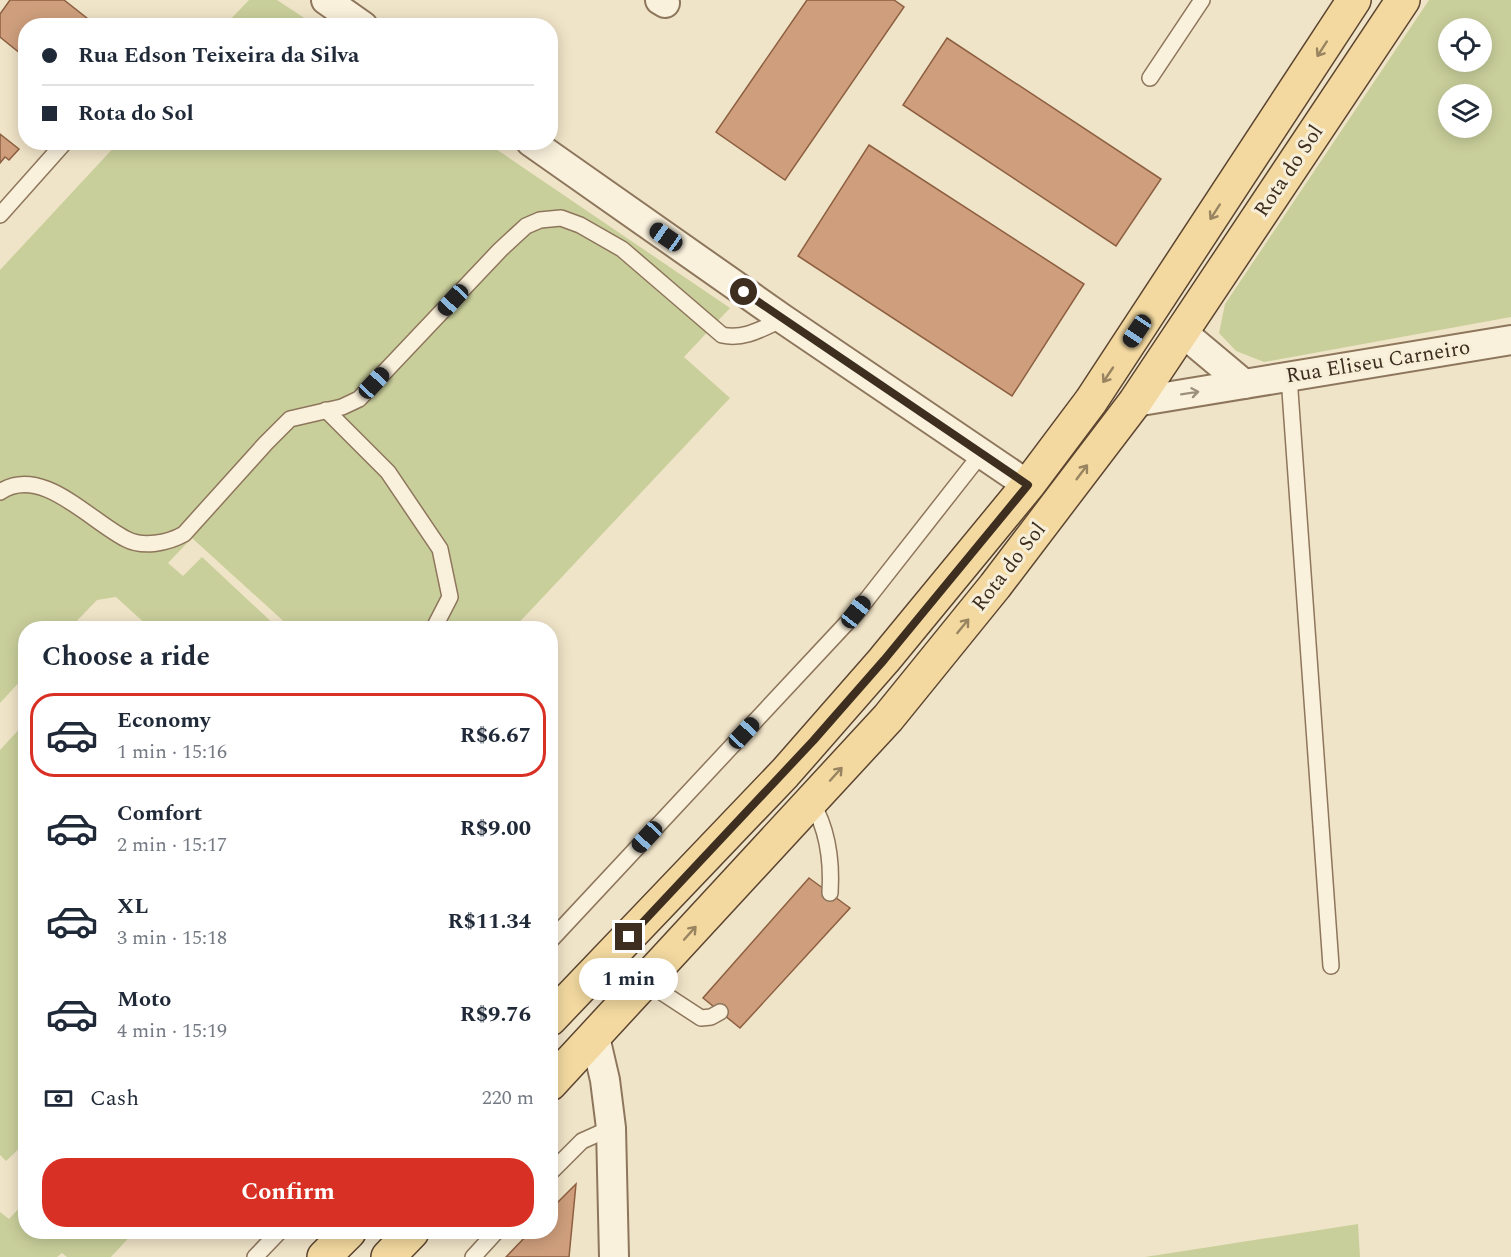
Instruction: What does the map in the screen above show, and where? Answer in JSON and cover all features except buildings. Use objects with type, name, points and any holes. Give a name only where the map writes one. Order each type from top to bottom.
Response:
[{"type":"main road","name":"Rota do Sol","points":[[558,1011],[785,773],[884,660],[1028,485],[1091,401],[1354,0]]},
{"type":"main road","name":"Rota do Sol","points":[[558,1076],[888,718],[995,586],[1135,402],[1403,0]]},
{"type":"main road","points":[[324,1257],[342,1239]]},
{"type":"main road","points":[[388,1257],[405,1239]]},
{"type":"street","points":[[326,0],[352,18]]},
{"type":"street","points":[[542,150],[783,319],[1028,485]]},
{"type":"street","points":[[1182,332],[1244,384]]},
{"type":"street","name":"Rua Eliseu Carneiro","points":[[1135,402],[1511,340]]},
{"type":"street","points":[[595,1037],[605,1080],[611,1128],[614,1257]]},
{"type":"lane","points":[[1150,78],[1202,0]]},
{"type":"lane","points":[[0,215],[58,150]]},
{"type":"lane","points":[[0,492],[9,486],[33,484],[62,497],[128,540],[150,543],[165,542],[184,534],[290,419],[342,407],[359,399],[500,250],[526,226],[540,220],[561,218],[580,225],[622,249],[722,336],[735,338],[751,334],[783,319]]},
{"type":"lane","points":[[1289,377],[1331,966]]},
{"type":"lane","points":[[326,410],[388,472],[440,549],[450,597],[438,621]]},
{"type":"lane","points":[[558,931],[856,612],[981,454]]},
{"type":"lane","points":[[811,801],[822,819],[831,868],[830,893]]},
{"type":"lane","points":[[645,982],[701,1018],[711,1017],[720,1012]]},
{"type":"lane","points":[[558,1165],[582,1141],[611,1128]]},
{"type":"lane","points":[[255,1257],[272,1239]]},
{"type":"lane","points":[[473,1257],[490,1239]]},
{"type":"green space","points":[[249,0],[277,0],[304,18],[232,18]]},
{"type":"green space","points":[[1429,0],[1511,0],[1511,317],[1264,362],[1236,351],[1219,333],[1225,304]]},
{"type":"green space","points":[[111,150],[497,150],[730,308],[684,357],[730,398],[521,621],[283,621],[192,538],[168,563],[183,576],[202,557],[271,621],[142,621],[116,597],[97,600],[77,621],[18,621],[18,684],[0,703],[0,270]]},
{"type":"green space","points":[[18,731],[18,1150],[6,1161],[0,1155],[0,750]]},
{"type":"green space","points":[[18,1209],[18,1239],[128,1239],[111,1257],[67,1257],[62,1253],[57,1257],[0,1257],[0,1212],[9,1219]]},
{"type":"green space","points":[[1358,1224],[1360,1257],[1145,1257]]},
{"type":"route","points":[[629,937],[785,773],[884,660],[1028,485],[744,292]]}]
